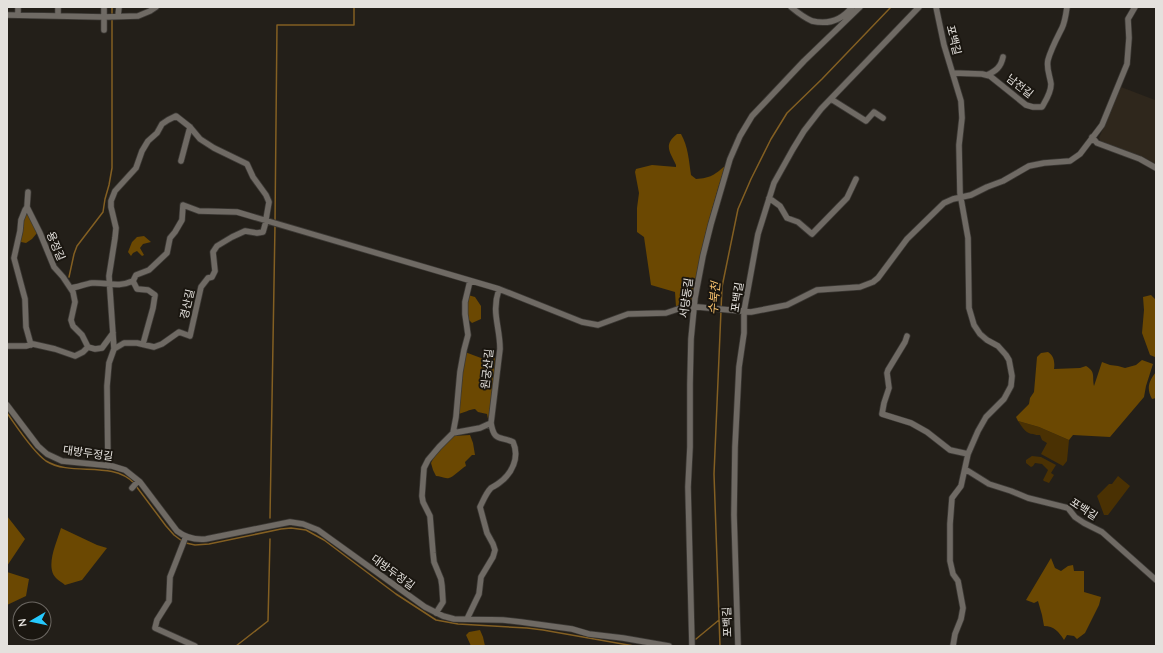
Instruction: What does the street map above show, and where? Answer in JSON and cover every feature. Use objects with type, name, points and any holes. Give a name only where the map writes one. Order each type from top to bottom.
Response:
[{"type":"street","points":[[18,7],[18,15]]},
{"type":"street","points":[[58,7],[58,16]]},
{"type":"street","points":[[104,7],[104,30]]},
{"type":"street","points":[[118,7],[118,16]]},
{"type":"street","points":[[7,15],[104,17],[138,16],[156,7]]},
{"type":"street","points":[[790,7],[811,20],[822,22],[842,18],[852,7]]},
{"type":"street","name":"서당동길","points":[[692,646],[688,487],[690,447],[690,384],[696,307],[703,256],[711,224],[725,176],[740,136],[752,116],[804,61],[860,7]]},
{"type":"street","name":"포백길","points":[[738,646],[734,515],[739,368],[744,333],[742,311],[758,234],[774,184],[804,131],[831,98],[919,7]]},
{"type":"street","name":"포백길","points":[[936,7],[944,45],[962,108],[959,146],[961,197],[968,238],[971,317],[980,334],[998,346],[1006,355],[1012,376],[1011,386],[1004,399],[986,417],[978,431],[968,454],[961,486],[952,498],[950,561],[953,574],[958,581],[963,608],[953,646]]},
{"type":"street","name":"남전길","points":[[987,75],[993,78],[1026,105],[1042,107],[1050,93],[1048,61],[1057,35],[1062,27],[1067,7]]},
{"type":"street","points":[[88,347],[82,335],[73,326],[71,320],[74,302],[71,288],[90,284],[125,284],[133,281],[136,275],[149,270],[167,253],[170,238],[182,220],[183,205],[199,211],[237,212],[470,280],[582,322],[598,325],[628,314],[666,313],[680,308],[696,307],[751,312],[788,305],[817,290],[860,287],[873,282],[882,274],[907,239],[947,201],[971,195],[986,187],[1003,181],[1029,166],[1070,161],[1080,154],[1102,125],[1127,64],[1129,38],[1128,19],[1135,7]]},
{"type":"street","points":[[952,73],[987,75],[994,72],[999,67],[1003,57]]},
{"type":"street","points":[[831,98],[866,121],[874,112],[883,118]]},
{"type":"street","points":[[108,466],[106,386],[109,363],[114,349],[109,276],[115,238],[115,222],[110,204],[115,190],[136,168],[142,151],[148,141],[157,133],[162,124],[176,116],[190,127],[200,139],[214,148],[246,164],[266,195],[271,222]]},
{"type":"street","points":[[181,161],[190,127]]},
{"type":"street","points":[[1092,137],[1098,143],[1140,159],[1156,168]]},
{"type":"street","points":[[770,198],[780,206],[787,218],[798,222],[812,234],[847,198],[856,179]]},
{"type":"street","points":[[28,192],[27,207],[21,220],[14,258],[25,299],[26,327],[30,345]]},
{"type":"street","name":"용정길","points":[[27,207],[54,267],[71,288]]},
{"type":"street","name":"경산길","points":[[114,349],[124,344],[137,343],[154,347],[162,344],[179,332],[190,336],[201,287],[208,278],[212,277],[215,271],[213,252],[218,246],[244,231],[257,233],[263,232],[271,222]]},
{"type":"street","points":[[453,434],[460,372],[468,335],[465,314],[470,280]]},
{"type":"street","points":[[133,281],[137,289],[148,290],[155,295],[143,344]]},
{"type":"street","name":"원궁산길","points":[[491,423],[500,349],[500,337],[495,310],[499,290]]},
{"type":"street","points":[[88,347],[98,349],[102,348],[113,333]]},
{"type":"street","points":[[907,336],[887,373],[889,388],[882,414],[911,423],[927,432],[950,450],[968,454]]},
{"type":"street","points":[[7,346],[33,344],[55,349],[75,356],[83,352],[88,347]]},
{"type":"street","name":"대방두정길","points":[[7,405],[38,446],[47,454],[62,461],[108,466],[125,470],[138,481],[177,531],[185,537],[206,539],[298,522],[318,530],[425,607],[443,616],[454,619],[521,622],[670,646]]},
{"type":"street","points":[[436,613],[443,602],[442,586],[441,579],[434,562],[430,516],[423,502],[422,496],[424,468],[428,460],[439,447],[453,434],[480,428],[491,423],[493,432],[497,437],[513,442],[515,446],[515,462],[512,470],[506,477],[491,488],[480,507],[487,533],[495,550],[493,558],[482,577],[480,594],[467,619]]},
{"type":"street","name":"포백길","points":[[965,469],[989,484],[1028,498],[1068,508],[1075,517],[1102,532],[1156,580]]},
{"type":"street","points":[[132,488],[138,481]]},
{"type":"street","points":[[185,537],[170,578],[169,601],[157,620],[155,628],[195,646]]},
{"type":"shaded area","points":[[1121,87],[1155,100],[1156,98],[1156,167],[1101,142],[1099,138]]},
{"type":"shaded area","points":[[677,134],[681,134],[688,154],[691,175],[696,179],[712,176],[725,166],[706,234],[692,303],[682,307],[676,307],[675,292],[651,285],[644,237],[637,232],[637,208],[639,193],[635,172],[636,169],[652,165],[676,167],[669,149],[669,145]]},
{"type":"shaded area","points":[[27,212],[37,233],[26,243],[16,239]]},
{"type":"shaded area","points":[[144,236],[151,242],[143,244],[140,248],[144,255],[142,256],[137,251],[131,256],[128,252],[132,242],[137,237]]},
{"type":"shaded area","points":[[468,295],[475,297],[481,306],[481,319],[472,323],[468,319]]},
{"type":"shaded area","points":[[1151,295],[1156,300],[1155,357],[1150,355],[1142,333],[1144,310],[1143,297]]},
{"type":"shaded area","points":[[465,352],[489,361],[495,356],[490,421],[487,414],[478,412],[475,409],[458,414],[458,397]]},
{"type":"shaded area","points":[[1048,352],[1054,359],[1054,369],[1080,368],[1086,366],[1089,368],[1093,374],[1094,386],[1102,362],[1125,368],[1136,365],[1142,360],[1153,364],[1144,397],[1110,437],[1073,435],[1069,440],[1039,427],[1018,421],[1016,417],[1029,404],[1030,398],[1034,392],[1037,357],[1041,353]]},
{"type":"shaded area","points":[[1156,372],[1156,398],[1152,399],[1149,391],[1149,385]]},
{"type":"shaded area","points":[[1018,421],[1039,427],[1069,440],[1067,461],[1063,466],[1041,454],[1047,443],[1042,440],[1040,435],[1031,434],[1026,431]]},
{"type":"shaded area","points":[[470,435],[475,455],[472,455],[465,462],[466,466],[450,478],[436,476],[431,463],[435,455],[453,436]]},
{"type":"shaded area","points":[[1032,456],[1041,457],[1056,465],[1051,473],[1054,475],[1049,483],[1043,480],[1048,470],[1042,464],[1035,463],[1031,467],[1026,463],[1026,460]]},
{"type":"shaded area","points":[[1118,476],[1130,486],[1108,515],[1104,515],[1097,496],[1109,484],[1112,484]]},
{"type":"shaded area","points":[[7,516],[25,539],[7,566]]},
{"type":"shaded area","points":[[61,528],[97,545],[107,548],[82,580],[65,585],[53,574],[51,562]]},
{"type":"shaded area","points":[[1051,558],[1055,568],[1061,571],[1068,566],[1073,565],[1074,571],[1084,571],[1084,592],[1101,597],[1099,605],[1085,633],[1077,639],[1074,636],[1067,635],[1064,640],[1056,630],[1051,627],[1044,626],[1038,601],[1034,603],[1026,600]]},
{"type":"shaded area","points":[[7,572],[29,579],[26,596],[12,601],[12,603],[7,605]]},
{"type":"shaded area","points":[[480,630],[485,646],[471,646],[466,635],[469,632]]},
{"type":"waterway","points":[[112,7],[112,14]]},
{"type":"waterway","points":[[275,222],[277,25],[354,25],[354,7]]},
{"type":"waterway","name":"수북천","points":[[720,646],[714,474],[722,287],[738,209],[771,139],[787,113],[891,7]]},
{"type":"waterway","points":[[69,277],[77,246],[103,212],[112,168],[112,18]]},
{"type":"waterway","points":[[270,518],[275,225]]},
{"type":"waterway","points":[[7,413],[30,445],[46,461],[56,466],[67,468],[114,472],[125,476],[134,483]]},
{"type":"waterway","points":[[136,486],[166,526],[182,541]]},
{"type":"waterway","points":[[186,543],[195,545],[209,544],[281,529],[291,528],[306,530],[324,540],[396,594],[436,620],[458,624],[543,630],[634,646]]},
{"type":"waterway","points":[[236,646],[268,621],[270,539]]},
{"type":"waterway","points":[[696,639],[719,620]]}]
